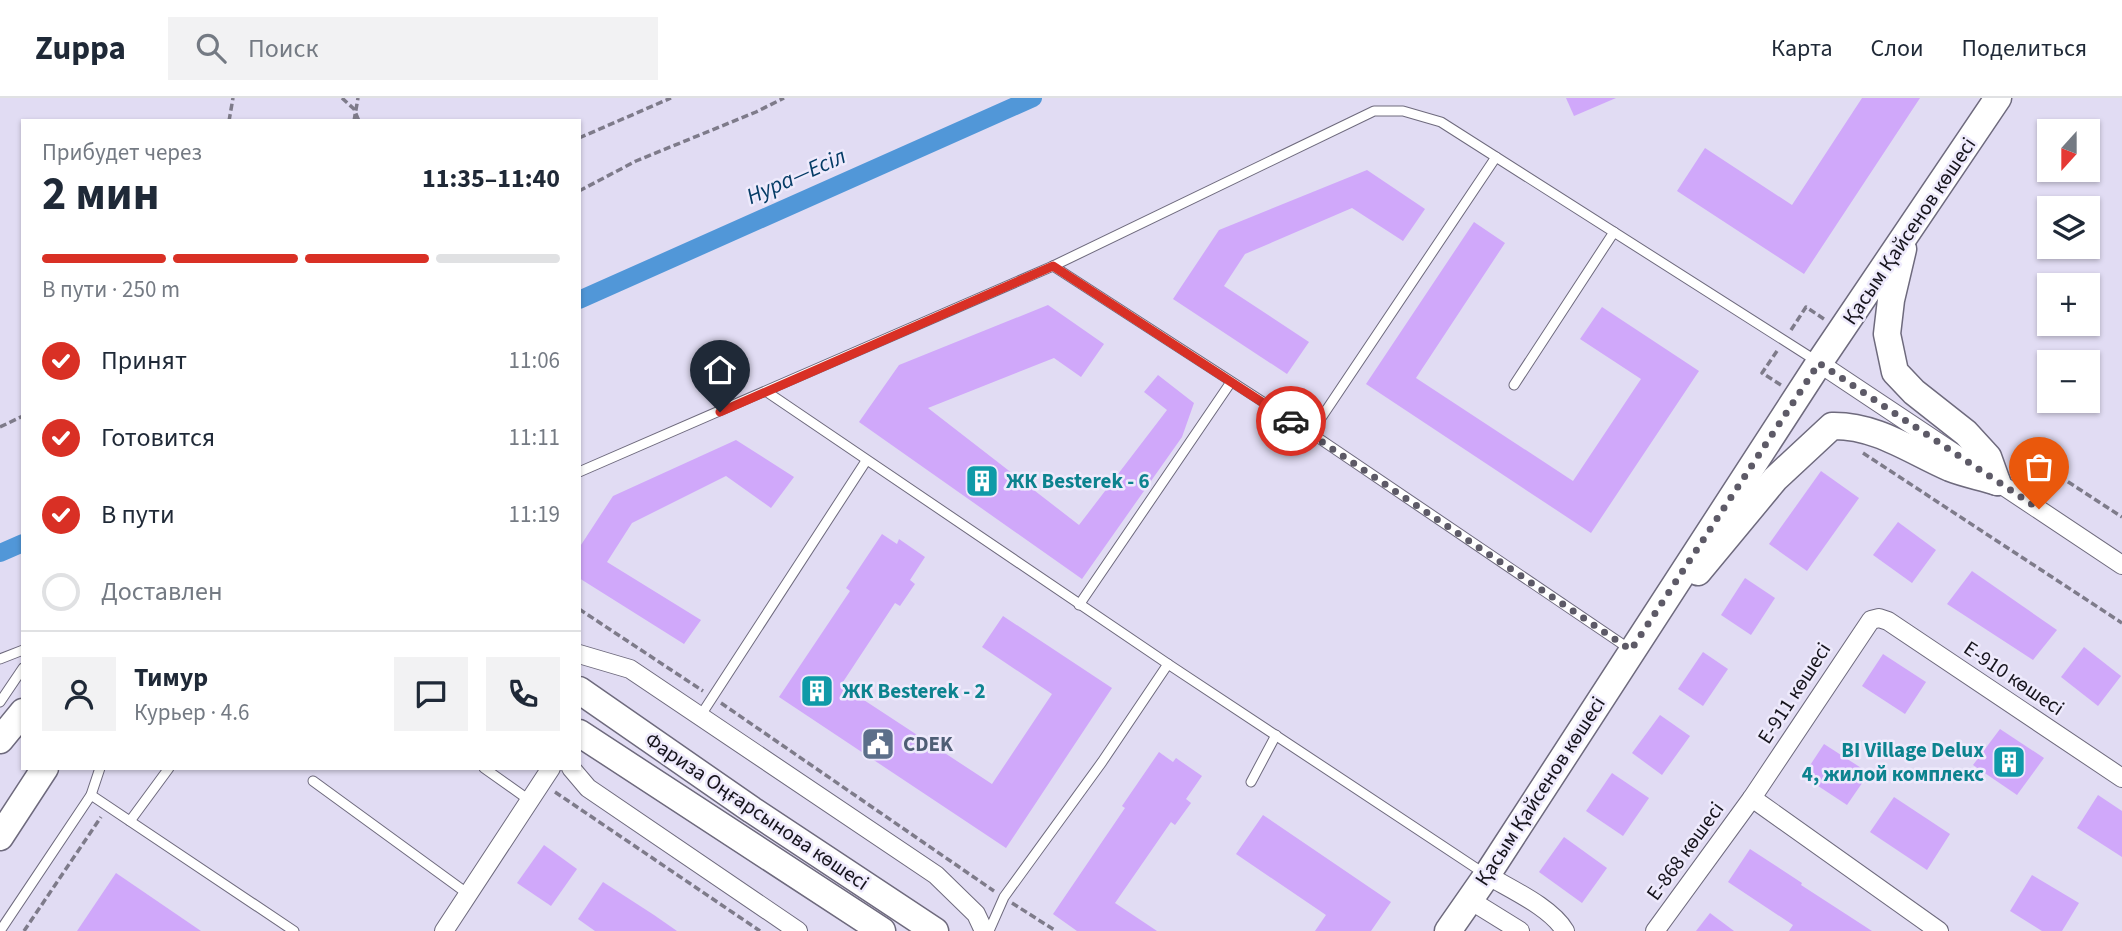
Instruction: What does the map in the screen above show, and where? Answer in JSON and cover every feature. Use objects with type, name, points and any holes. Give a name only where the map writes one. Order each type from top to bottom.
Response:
[{"type":"street","name":"Қасым Қайсенов көшесі","points":[[1458,919],[1819,363],[1998,98]]},
{"type":"street","points":[[1907,234],[1891,300],[1887,334],[1895,372],[1914,392],[1966,433],[1988,457],[1997,482]]},
{"type":"street","points":[[1819,363],[2122,565]]},
{"type":"street","points":[[1672,587],[1701,570],[1775,479],[1832,426],[1875,431],[1953,469],[1997,482]]},
{"type":"street","name":"Е-910 көшесі","points":[[1879,618],[1888,621],[2122,778]]},
{"type":"street","name":"Е-911 көшесі","points":[[1752,798],[1866,625],[1879,618]]},
{"type":"street","points":[[581,655],[630,670],[936,875],[976,914],[986,931]]},
{"type":"street","name":"Фариза Оңғарсынова көшесі","points":[[581,691],[752,810],[935,931]]},
{"type":"street","points":[[0,740],[21,714]]},
{"type":"street","points":[[581,723],[604,729],[729,813],[739,818],[752,810]]},
{"type":"street","name":"Фариза Оңғарсынова көшесі","points":[[581,734],[882,931]]},
{"type":"street","points":[[0,837],[44,770]]},
{"type":"street","points":[[573,770],[588,788],[797,931]]},
{"type":"street","points":[[444,931],[546,775]]},
{"type":"street","points":[[1752,798],[1939,931]]},
{"type":"street","name":"Е-868 көшесі","points":[[1655,931],[1752,798]]},
{"type":"street","points":[[795,873],[803,866],[816,868],[911,931]]},
{"type":"street","points":[[1487,875],[1528,899],[1560,923],[1565,931]]},
{"type":"street","points":[[1458,919],[1520,931]]},
{"type":"lane","points":[[581,471],[1053,266],[1374,111],[1403,111],[1441,122],[1819,363]]},
{"type":"lane","points":[[1311,433],[1496,157]]},
{"type":"lane","points":[[1514,385],[1614,232]]},
{"type":"lane","points":[[1053,266],[1311,433],[1631,650]]},
{"type":"lane","points":[[1079,604],[1231,382]]},
{"type":"lane","points":[[767,392],[1168,664],[1487,875]]},
{"type":"lane","points":[[699,718],[866,461]]},
{"type":"lane","points":[[0,659],[21,651]]},
{"type":"lane","points":[[986,931],[1004,897],[1102,762],[1168,664]]},
{"type":"lane","points":[[0,702],[21,671]]},
{"type":"lane","points":[[1251,782],[1276,735]]},
{"type":"lane","points":[[1,931],[91,795],[99,770]]},
{"type":"lane","points":[[130,821],[168,770]]},
{"type":"lane","points":[[487,770],[529,800]]},
{"type":"lane","points":[[313,781],[468,894]]},
{"type":"lane","points":[[91,795],[294,931]]},
{"type":"path","points":[[229,119],[233,98]]},
{"type":"path","points":[[342,98],[358,119]]},
{"type":"path","points":[[354,119],[358,98]]},
{"type":"path","points":[[581,137],[671,98]]},
{"type":"path","points":[[581,190],[636,161],[784,98]]},
{"type":"path","points":[[1796,323],[1806,307],[1827,321]]},
{"type":"path","points":[[1778,350],[1762,373],[1785,388]]},
{"type":"path","points":[[0,427],[21,417]]},
{"type":"path","points":[[1860,451],[2122,623]]},
{"type":"path","points":[[581,609],[1056,931]]},
{"type":"path","points":[[546,775],[760,931]]},
{"type":"path","points":[[24,931],[108,806]]},
{"type":"building","points":[[1566,98],[1616,98],[1574,116]]},
{"type":"building","points":[[1862,98],[1920,98],[1804,274],[1677,191],[1705,148],[1792,205]]},
{"type":"building","points":[[1367,170],[1425,209],[1403,241],[1352,208],[1245,254],[1224,286],[1309,342],[1287,374],[1173,299],[1219,230]]},
{"type":"building","points":[[1474,222],[1505,243],[1416,378],[1573,481],[1641,379],[1580,339],[1602,307],[1699,371],[1591,533],[1366,384]]},
{"type":"building","name":"ЖК Besterek - 6","points":[[1048,305],[1104,344],[1081,377],[1054,358],[928,408],[1079,525],[1167,410],[1144,392],[1158,375],[1194,403],[1182,437],[1082,579],[859,422],[899,365]]},
{"type":"building","points":[[736,440],[794,477],[771,508],[726,476],[632,523],[607,562],[701,620],[684,644],[581,579],[581,545],[613,496]]},
{"type":"building","points":[[1821,471],[1859,498],[1807,571],[1769,544]]},
{"type":"building","points":[[1898,522],[1936,550],[1912,583],[1873,555]]},
{"type":"building","name":"ЖК Besterek - 2","points":[[882,534],[897,544],[899,539],[925,557],[910,580],[915,584],[900,606],[895,603],[841,685],[992,784],[1052,694],[982,647],[1003,616],[1112,688],[1006,848],[779,697],[850,591],[846,588]]},
{"type":"building","points":[[1972,571],[2057,630],[2033,660],[1947,604]]},
{"type":"building","points":[[1745,578],[1775,598],[1751,635],[1721,615]]},
{"type":"building","points":[[2084,647],[2121,676],[2098,706],[2061,677]]},
{"type":"building","points":[[1703,652],[1728,669],[1703,706],[1678,689]]},
{"type":"building","points":[[1883,654],[1926,682],[1905,714],[1862,686]]},
{"type":"building","points":[[1660,715],[1690,736],[1662,775],[1632,753]]},
{"type":"building","name":"BI Village Delux 4, жилой комплекс","points":[[2000,729],[2044,758],[2017,795],[1973,765]]},
{"type":"building","points":[[1824,744],[1869,773],[1847,805],[1803,776]]},
{"type":"building","points":[[1159,752],[1173,762],[1176,758],[1202,776],[1186,799],[1191,803],[1175,825],[1171,822],[1115,903],[1157,931],[1077,931],[1053,914],[1125,808],[1122,806]]},
{"type":"building","points":[[1612,773],[1649,798],[1623,836],[1586,811]]},
{"type":"building","points":[[2098,795],[2122,811],[2122,857],[2077,828]]},
{"type":"building","points":[[1894,797],[1950,834],[1927,870],[1870,832]]},
{"type":"building","points":[[1263,815],[1391,902],[1371,931],[1315,931],[1326,915],[1236,854]]},
{"type":"building","points":[[1564,837],[1607,868],[1582,903],[1539,872]]},
{"type":"building","points":[[544,845],[577,869],[551,906],[517,883]]},
{"type":"building","points":[[1750,849],[1872,931],[1789,931],[1793,925],[1728,882]]},
{"type":"building","points":[[116,873],[201,931],[77,931]]},
{"type":"building","points":[[2032,875],[2079,903],[2062,931],[2042,931],[2010,911]]},
{"type":"building","points":[[603,882],[677,931],[595,931],[578,919]]},
{"type":"building","points":[[1710,913],[1734,931],[1696,931]]},
{"type":"waterway","name":"Нура—Есіл","points":[[581,299],[1033,98]]},
{"type":"waterway","name":"Нура—Есіл","points":[[0,553],[21,544]]},
{"type":"way so far","points":[[1291,421],[1631,650],[1819,363],[2039,509]]},
{"type":"place","name":"ЖК Besterek - 6","points":[[982,481]]},
{"type":"place","name":"ЖК Besterek - 2","points":[[817,691]]},
{"type":"place","name":"CDEK","points":[[878,744]]},
{"type":"place","name":"BI Village Delux 4, жилой комплекс","points":[[2009,762]]},
{"type":"route","points":[[720,412],[1053,266],[1291,421]]}]
